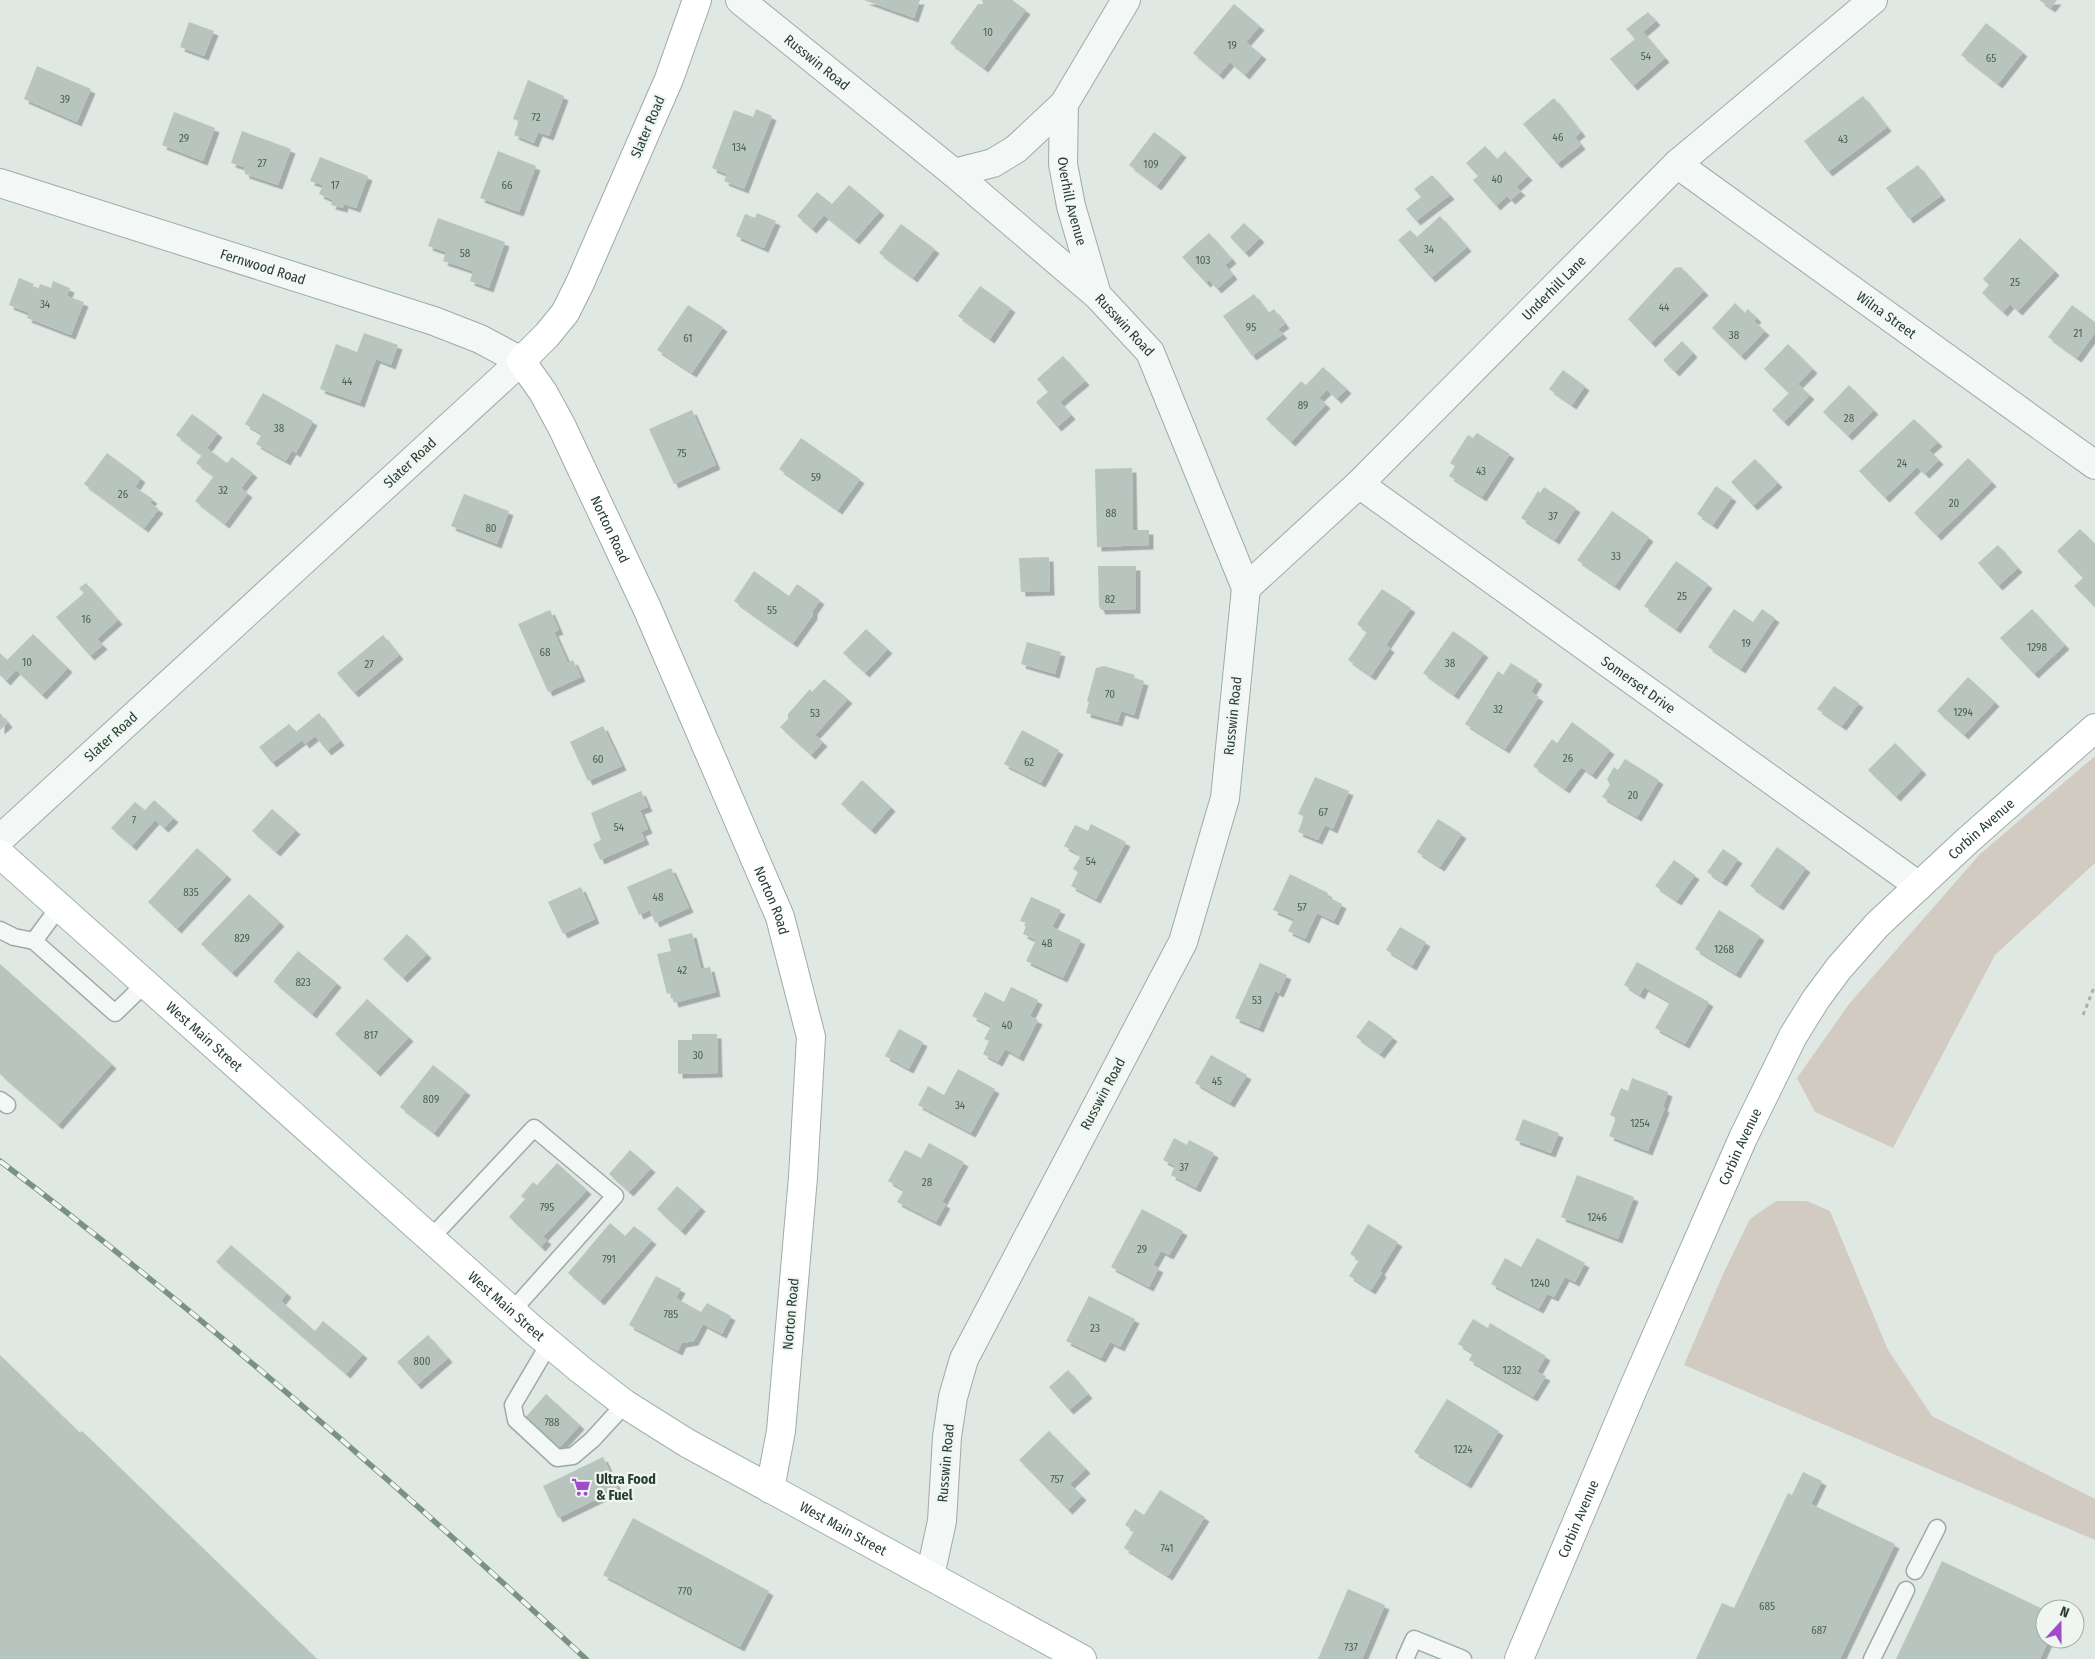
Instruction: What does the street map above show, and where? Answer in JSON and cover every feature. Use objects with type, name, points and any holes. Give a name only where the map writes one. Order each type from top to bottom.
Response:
[{"type":"main road","name":"Slater Road","points":[[521,361],[548,335],[565,313],[580,284],[669,79],[697,0]]},
{"type":"main road","name":"Norton Road","points":[[521,361],[543,392],[562,428],[643,599],[776,908],[811,1037],[803,1177],[781,1431],[770,1488]]},
{"type":"main road","name":"Corbin Avenue","points":[[1519,1659],[1633,1389],[1767,1086],[1793,1036],[1839,968],[1877,925],[1967,841],[2095,728]]},
{"type":"main road","name":"West Main Street","points":[[0,854],[549,1344],[626,1404],[687,1443],[1082,1659]]},
{"type":"street","name":"Russwin Road","points":[[740,0],[954,174],[1097,295],[1150,352],[1246,588],[1225,798],[1183,942],[964,1359],[953,1397],[947,1437],[942,1521],[930,1576]]},
{"type":"street","name":"Overhill Avenue","points":[[954,174],[993,163],[1016,149],[1064,104],[1126,0]]},
{"type":"street","name":"Underhill Lane","points":[[1246,588],[1359,484],[1677,164],[1873,0]]},
{"type":"street","name":"Overhill Avenue","points":[[1064,104],[1063,164],[1071,206],[1097,295]]},
{"type":"street","name":"Wilna Street","points":[[1677,164],[2095,464]]},
{"type":"street","name":"Fernwood Road","points":[[0,183],[434,321],[480,339],[521,361]]},
{"type":"street","name":"Slater Road","points":[[0,839],[521,361]]},
{"type":"street","name":"Somerset Drive","points":[[1359,484],[1919,886]]},
{"type":"lane","points":[[34,941],[59,907]]},
{"type":"lane","points":[[0,930],[14,937],[34,941],[115,1013],[146,983]]},
{"type":"lane","points":[[431,1238],[534,1128],[615,1196],[512,1311]]},
{"type":"lane","points":[[549,1344],[514,1405],[516,1420],[557,1458],[573,1456],[592,1440],[626,1404]]},
{"type":"lane","points":[[1916,1571],[1937,1528]]},
{"type":"lane","points":[[1872,1659],[1906,1590]]},
{"type":"lane","points":[[1405,1659],[1414,1639],[1460,1658]]},
{"type":"path","points":[[2083,1015],[2095,985]]},
{"type":"shaded area","points":[[2095,756],[2095,863],[1995,955],[1893,1148],[1815,1112],[1797,1078],[1849,1004],[1980,854]]},
{"type":"shaded area","points":[[1776,1201],[1807,1201],[1830,1211],[1888,1350],[1932,1416],[2095,1499],[2095,1540],[1684,1365],[1724,1272],[1750,1219]]},
{"type":"building","points":[[864,0],[920,0],[914,18]]},
{"type":"building","points":[[982,0],[1012,0],[1026,10],[984,68],[950,43],[978,4],[983,4]]},
{"type":"building","points":[[2039,0],[2057,0],[2051,8]]},
{"type":"building","points":[[1234,4],[1260,26],[1246,42],[1262,55],[1245,75],[1230,62],[1219,75],[1193,53]]},
{"type":"building","points":[[1648,12],[1656,21],[1643,32],[1665,58],[1633,86],[1610,59],[1635,39],[1626,29]]},
{"type":"building","points":[[189,22],[214,31],[204,56],[180,47]]},
{"type":"building","points":[[1986,23],[2023,52],[1998,84],[1961,55]]},
{"type":"building","points":[[37,66],[91,89],[77,122],[24,99]]},
{"type":"building","points":[[528,80],[564,96],[549,136],[538,132],[534,143],[514,135],[519,121],[513,119]]},
{"type":"building","points":[[1863,96],[1887,127],[1828,172],[1804,141]]},
{"type":"building","points":[[1554,98],[1581,132],[1575,137],[1581,145],[1557,164],[1523,124]]},
{"type":"building","points":[[756,109],[772,116],[744,189],[724,181],[727,174],[712,168],[734,110],[753,117]]},
{"type":"building","points":[[174,112],[215,128],[203,161],[162,145]]},
{"type":"building","points":[[242,131],[291,149],[278,185],[245,174],[244,167],[231,163]]},
{"type":"building","points":[[1154,132],[1182,153],[1157,186],[1129,165]]},
{"type":"building","points":[[1485,146],[1497,159],[1505,151],[1528,176],[1516,187],[1521,191],[1511,200],[1507,196],[1496,206],[1473,180],[1478,176],[1466,163]]},
{"type":"building","points":[[498,151],[536,166],[519,212],[480,198]]},
{"type":"building","points":[[320,157],[368,176],[356,208],[344,204],[343,208],[331,205],[333,200],[319,194],[323,185],[310,181]]},
{"type":"building","points":[[1918,165],[1941,196],[1909,219],[1886,188]]},
{"type":"building","points":[[1432,175],[1450,195],[1416,221],[1406,209],[1421,197],[1414,189]]},
{"type":"building","points":[[849,185],[880,211],[855,240],[824,215],[812,229],[797,216],[817,192],[832,204]]},
{"type":"building","points":[[757,213],[776,221],[764,248],[736,236],[745,214],[755,218]]},
{"type":"building","points":[[1440,216],[1467,247],[1431,278],[1398,240],[1410,230],[1417,237]]},
{"type":"building","points":[[438,218],[505,242],[489,288],[470,281],[473,271],[443,261],[446,252],[428,246]]},
{"type":"building","points":[[1244,223],[1260,238],[1245,253],[1230,237]]},
{"type":"building","points":[[901,224],[935,249],[913,278],[879,253]]},
{"type":"building","points":[[1209,233],[1232,259],[1225,265],[1233,275],[1217,289],[1209,280],[1206,283],[1182,257]]},
{"type":"building","points":[[2020,238],[2055,271],[2018,311],[2010,304],[2003,312],[1982,293],[1989,285],[1983,279]]},
{"type":"building","points":[[1681,267],[1704,291],[1651,343],[1628,319],[1675,268]]},
{"type":"building","points":[[19,278],[34,284],[32,287],[38,290],[40,284],[51,288],[53,281],[70,288],[67,296],[84,302],[71,335],[27,318],[29,313],[9,305]]},
{"type":"building","points":[[980,286],[1011,308],[990,339],[958,316]]},
{"type":"building","points":[[1254,294],[1268,313],[1274,309],[1285,324],[1278,329],[1283,334],[1252,356],[1223,316]]},
{"type":"building","points":[[1735,303],[1745,313],[1748,309],[1757,318],[1754,321],[1765,331],[1741,356],[1712,328]]},
{"type":"building","points":[[688,305],[723,327],[692,373],[657,350]]},
{"type":"building","points":[[2072,305],[2095,322],[2095,333],[2077,358],[2048,337]]},
{"type":"building","points":[[364,333],[398,345],[391,365],[376,359],[360,403],[320,389],[336,344],[357,352]]},
{"type":"building","points":[[1682,341],[1693,353],[1675,372],[1663,360]]},
{"type":"building","points":[[1788,344],[1813,369],[1798,384],[1810,395],[1784,422],[1772,410],[1789,393],[1764,369]]},
{"type":"building","points":[[1063,356],[1085,381],[1060,402],[1071,415],[1057,427],[1036,402],[1048,392],[1037,379]]},
{"type":"building","points":[[1323,367],[1347,389],[1337,399],[1327,390],[1319,398],[1326,404],[1291,442],[1266,419],[1301,381],[1306,385]]},
{"type":"building","points":[[1563,370],[1585,386],[1572,405],[1549,389]]},
{"type":"building","points":[[1849,385],[1874,410],[1848,436],[1823,412]]},
{"type":"building","points":[[263,393],[313,421],[296,453],[292,450],[286,461],[256,444],[262,434],[245,424]]},
{"type":"building","points":[[692,410],[716,465],[674,484],[649,429]]},
{"type":"building","points":[[192,414],[218,433],[207,448],[227,463],[232,457],[253,473],[241,488],[248,493],[225,524],[195,501],[214,476],[196,463],[202,455],[176,435]]},
{"type":"building","points":[[1914,419],[1938,442],[1929,450],[1939,460],[1925,474],[1917,467],[1885,498],[1859,471]]},
{"type":"building","points":[[1477,433],[1510,454],[1482,497],[1449,476],[1455,466],[1450,463],[1468,435],[1473,438]]},
{"type":"building","points":[[801,438],[860,479],[838,510],[779,469]]},
{"type":"building","points":[[107,453],[141,478],[135,487],[153,499],[150,503],[159,509],[144,528],[84,484]]},
{"type":"building","points":[[1968,458],[1992,482],[1937,536],[1914,513]]},
{"type":"building","points":[[1755,459],[1778,483],[1753,506],[1731,482]]},
{"type":"building","points":[[1132,468],[1133,530],[1149,530],[1149,545],[1097,547],[1095,469]]},
{"type":"building","points":[[1716,486],[1732,497],[1713,525],[1697,514]]},
{"type":"building","points":[[1544,487],[1576,508],[1555,540],[1521,518],[1538,491],[1540,493]]},
{"type":"building","points":[[464,494],[509,511],[497,544],[451,526]]},
{"type":"building","points":[[1612,511],[1649,537],[1615,586],[1577,560]]},
{"type":"building","points":[[2080,529],[2095,544],[2095,607],[2074,586],[2083,578],[2057,551]]},
{"type":"building","points":[[1998,545],[2018,568],[1998,586],[1978,563]]},
{"type":"building","points":[[1049,557],[1050,591],[1021,592],[1019,558]]},
{"type":"building","points":[[1676,561],[1708,584],[1676,629],[1644,606]]},
{"type":"building","points":[[1098,566],[1136,566],[1136,609],[1101,610],[1099,606]]},
{"type":"building","points":[[754,571],[789,596],[797,584],[820,600],[813,610],[813,615],[793,643],[734,601]]},
{"type":"building","points":[[86,583],[118,620],[97,639],[103,645],[90,656],[56,617],[84,593],[79,588]]},
{"type":"building","points":[[1382,589],[1411,608],[1386,645],[1390,648],[1371,676],[1348,660],[1367,632],[1357,624]]},
{"type":"building","points":[[1734,609],[1753,622],[1762,609],[1775,618],[1741,669],[1708,647]]},
{"type":"building","points":[[2032,609],[2065,645],[2034,674],[2000,638]]},
{"type":"building","points":[[550,610],[559,630],[554,632],[568,663],[573,660],[581,677],[548,692],[518,624]]},
{"type":"building","points":[[866,629],[888,649],[865,673],[843,653]]},
{"type":"building","points":[[1453,631],[1484,653],[1454,695],[1423,673]]},
{"type":"building","points":[[33,634],[68,668],[42,695],[16,670],[6,681],[0,675],[0,653],[7,660]]},
{"type":"building","points":[[383,635],[399,655],[354,693],[337,673]]},
{"type":"building","points":[[1027,642],[1061,652],[1055,674],[1021,664]]},
{"type":"building","points":[[1511,663],[1538,680],[1531,692],[1539,697],[1505,749],[1465,724],[1498,671],[1503,675]]},
{"type":"building","points":[[1104,666],[1135,675],[1134,678],[1144,681],[1134,715],[1121,711],[1118,722],[1086,713],[1089,702],[1087,701],[1096,668]]},
{"type":"building","points":[[1968,677],[1995,702],[1964,735],[1937,711]]},
{"type":"building","points":[[824,679],[848,699],[815,735],[823,742],[811,755],[780,727],[788,719],[788,714],[810,689],[812,692]]},
{"type":"building","points":[[1834,686],[1859,703],[1842,726],[1817,709]]},
{"type":"building","points":[[0,713],[8,723],[0,730]]},
{"type":"building","points":[[319,713],[340,741],[327,751],[315,736],[305,744],[302,740],[272,763],[259,747],[289,724],[296,732]]},
{"type":"building","points":[[1572,722],[1610,750],[1592,775],[1581,767],[1565,789],[1533,766],[1552,739],[1557,743]]},
{"type":"building","points":[[603,726],[622,766],[588,781],[570,742]]},
{"type":"building","points":[[1022,730],[1059,750],[1041,783],[1004,764]]},
{"type":"building","points":[[1895,743],[1922,770],[1896,797],[1868,770]]},
{"type":"building","points":[[1625,759],[1659,780],[1637,817],[1602,797],[1610,785],[1607,779],[1614,767],[1618,770]]},
{"type":"building","points":[[1315,777],[1349,791],[1333,829],[1325,825],[1318,840],[1298,832],[1304,816],[1298,814]]},
{"type":"building","points":[[862,780],[891,807],[871,830],[841,804]]},
{"type":"building","points":[[641,791],[648,807],[640,810],[648,829],[641,832],[645,840],[600,860],[593,844],[601,840],[591,813]]},
{"type":"building","points":[[154,800],[174,818],[164,828],[155,820],[132,846],[111,828],[135,802],[145,810]]},
{"type":"building","points":[[272,809],[296,830],[276,852],[252,831]]},
{"type":"building","points":[[1438,819],[1462,834],[1440,867],[1417,852]]},
{"type":"building","points":[[1091,824],[1126,842],[1096,899],[1071,886],[1078,872],[1073,869],[1080,857],[1064,846],[1075,825],[1088,831]]},
{"type":"building","points":[[1777,847],[1806,868],[1779,906],[1750,886]]},
{"type":"building","points":[[197,848],[227,875],[177,929],[148,902]]},
{"type":"building","points":[[1723,849],[1738,859],[1722,882],[1707,872]]},
{"type":"building","points":[[1674,860],[1695,875],[1677,901],[1655,886]]},
{"type":"building","points":[[671,868],[689,908],[655,923],[650,910],[639,915],[627,887]]},
{"type":"building","points":[[1290,874],[1328,893],[1326,896],[1342,904],[1334,921],[1317,913],[1305,939],[1288,931],[1294,919],[1273,910]]},
{"type":"building","points":[[581,887],[595,919],[563,934],[548,902]]},
{"type":"building","points":[[249,894],[280,922],[232,973],[201,944]]},
{"type":"building","points":[[1031,897],[1061,910],[1052,927],[1081,940],[1063,978],[1026,961],[1036,940],[1023,934],[1027,923],[1020,921]]},
{"type":"building","points":[[1719,910],[1760,936],[1736,974],[1695,949]]},
{"type":"building","points":[[1400,927],[1426,942],[1412,966],[1386,950]]},
{"type":"building","points":[[692,933],[701,969],[710,967],[716,992],[674,1003],[671,993],[667,994],[657,954],[671,951],[668,939]]},
{"type":"building","points":[[407,934],[427,954],[403,978],[383,959]]},
{"type":"building","points":[[298,951],[337,983],[312,1014],[274,982]]},
{"type":"building","points":[[1637,962],[1709,1002],[1685,1044],[1655,1028],[1670,1002],[1644,987],[1640,995],[1624,985]]},
{"type":"building","points":[[1260,963],[1287,975],[1279,993],[1275,991],[1259,1028],[1235,1018]]},
{"type":"building","points":[[0,964],[112,1064],[58,1125],[0,1074]]},
{"type":"building","points":[[1011,987],[1038,1000],[1030,1016],[1038,1020],[1019,1057],[1005,1049],[998,1062],[983,1054],[989,1041],[984,1039],[991,1026],[972,1016],[985,992],[1004,1002]]},
{"type":"building","points":[[367,999],[409,1037],[376,1072],[335,1034]]},
{"type":"building","points":[[1369,1020],[1393,1037],[1380,1054],[1356,1037]]},
{"type":"building","points":[[899,1029],[923,1042],[909,1069],[885,1056]]},
{"type":"building","points":[[692,1034],[717,1034],[718,1073],[678,1074],[678,1040],[692,1040]]},
{"type":"building","points":[[1211,1055],[1247,1075],[1230,1103],[1195,1083]]},
{"type":"building","points":[[433,1065],[466,1091],[434,1133],[400,1107]]},
{"type":"building","points":[[958,1069],[995,1089],[971,1133],[918,1105],[928,1086],[944,1095]]},
{"type":"building","points":[[1632,1078],[1668,1092],[1663,1107],[1665,1108],[1648,1151],[1609,1136],[1616,1118],[1610,1115],[1621,1088],[1628,1091]]},
{"type":"building","points":[[1523,1119],[1559,1133],[1551,1153],[1515,1140]]},
{"type":"building","points":[[1174,1138],[1187,1145],[1189,1140],[1214,1153],[1196,1188],[1171,1175],[1175,1166],[1163,1160]]},
{"type":"building","points":[[929,1143],[964,1162],[942,1202],[946,1204],[936,1222],[897,1202],[904,1190],[888,1181],[905,1150],[921,1158]]},
{"type":"building","points":[[630,1150],[651,1168],[629,1192],[609,1174]]},
{"type":"building","points":[[557,1163],[587,1190],[543,1237],[547,1240],[541,1247],[509,1217],[525,1199],[521,1196],[533,1182],[537,1185]]},
{"type":"building","points":[[1577,1175],[1634,1197],[1618,1239],[1561,1217]]},
{"type":"building","points":[[677,1186],[701,1207],[681,1231],[657,1209]]},
{"type":"building","points":[[1142,1209],[1183,1231],[1169,1255],[1161,1251],[1153,1265],[1159,1268],[1149,1287],[1111,1267]]},
{"type":"building","points":[[610,1223],[625,1236],[634,1226],[652,1240],[600,1301],[568,1273]]},
{"type":"building","points":[[1368,1224],[1398,1242],[1371,1290],[1349,1276],[1359,1260],[1350,1254]]},
{"type":"building","points":[[1537,1238],[1585,1263],[1575,1282],[1565,1277],[1554,1297],[1547,1294],[1539,1309],[1491,1284],[1505,1258],[1521,1267]]},
{"type":"building","points":[[231,1245],[287,1293],[281,1301],[315,1331],[323,1321],[363,1354],[346,1374],[216,1262]]},
{"type":"building","points":[[656,1276],[681,1289],[676,1298],[701,1312],[707,1303],[731,1316],[722,1334],[703,1324],[694,1341],[682,1343],[678,1351],[629,1325]]},
{"type":"building","points":[[1089,1296],[1135,1319],[1120,1347],[1110,1342],[1101,1358],[1066,1341]]},
{"type":"building","points":[[1473,1319],[1488,1328],[1490,1323],[1546,1356],[1537,1372],[1546,1376],[1533,1397],[1469,1360],[1473,1353],[1458,1344]]},
{"type":"building","points":[[428,1335],[448,1358],[417,1385],[397,1362]]},
{"type":"building","points":[[0,1355],[80,1433],[82,1431],[317,1659],[0,1659]]},
{"type":"building","points":[[1068,1370],[1088,1394],[1069,1410],[1049,1387]]},
{"type":"building","points":[[546,1394],[580,1425],[558,1449],[524,1419]]},
{"type":"building","points":[[1447,1399],[1499,1431],[1467,1484],[1414,1452]]},
{"type":"building","points":[[1049,1431],[1086,1469],[1070,1484],[1082,1496],[1068,1510],[1019,1460]]},
{"type":"building","name":"Ultra Food & Fuel","points":[[603,1457],[618,1489],[558,1518],[543,1486]]},
{"type":"building","points":[[1803,1472],[1822,1481],[1811,1504],[1895,1544],[1840,1659],[1696,1659],[1722,1603],[1734,1608],[1788,1493],[1792,1495]]},
{"type":"building","points":[[1160,1490],[1205,1517],[1168,1576],[1124,1548],[1134,1531],[1125,1525],[1135,1509],[1144,1515]]},
{"type":"building","points":[[633,1518],[769,1591],[740,1647],[603,1575]]},
{"type":"building","points":[[1942,1561],[2035,1605],[2035,1649],[2044,1649],[2040,1659],[1896,1659]]},
{"type":"building","points":[[1348,1589],[1385,1605],[1362,1659],[1318,1659]]},
{"type":"railway","points":[[0,1161],[151,1280],[299,1403],[444,1530],[586,1659]]},
{"type":"place","name":"Ultra Food & Fuel","points":[[581,1487]]}]
